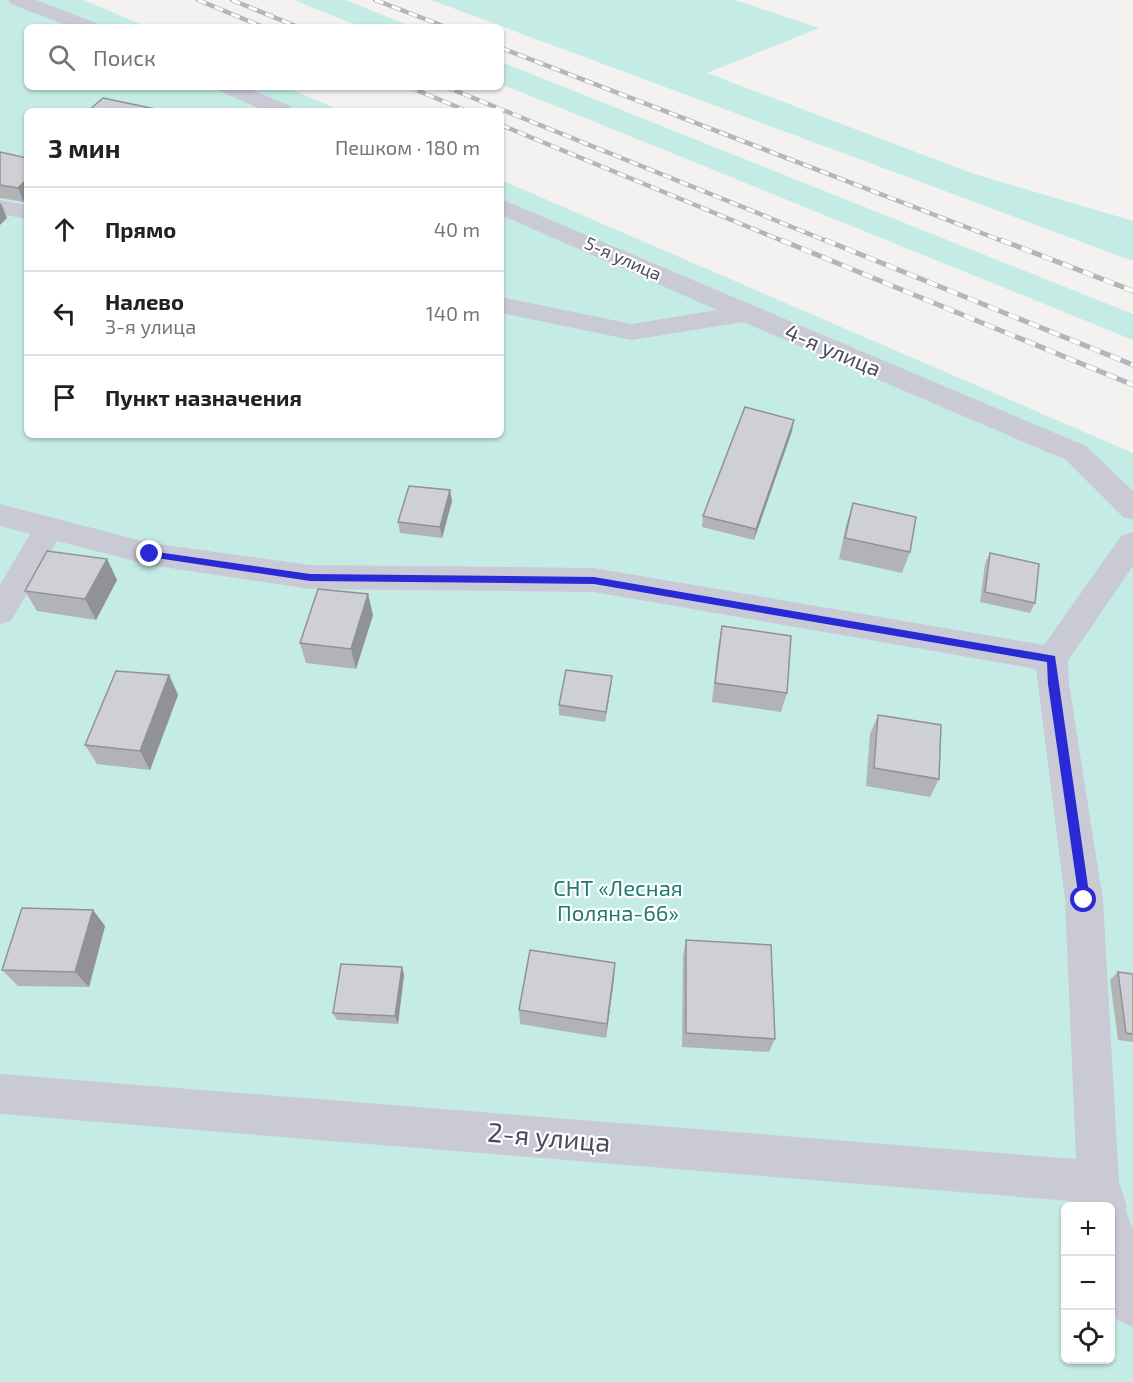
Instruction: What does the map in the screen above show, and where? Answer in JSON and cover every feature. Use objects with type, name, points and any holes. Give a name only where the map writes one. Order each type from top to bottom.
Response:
[{"type":"street","points":[[18,0],[81,24]]},
{"type":"street","points":[[234,90],[275,108]]},
{"type":"street","points":[[0,207],[24,211]]},
{"type":"street","name":"5-я улица","points":[[504,207],[746,313]]},
{"type":"street","points":[[504,306],[632,332],[746,313]]},
{"type":"street","name":"4-я улица","points":[[746,313],[1076,453],[1133,509]]},
{"type":"street","points":[[0,515],[150,554],[310,577],[594,580],[1052,659]]},
{"type":"street","points":[[0,612],[49,528]]},
{"type":"street","points":[[1102,1194],[1084,900],[1053,684],[1052,659],[1133,543]]},
{"type":"street","name":"2-я улица","points":[[0,1094],[1102,1194]]},
{"type":"street","points":[[1115,1242],[1133,1304]]},
{"type":"green space","name":"СНТ «Лесная Поляна-66»","points":[[0,0],[84,0],[140,24],[24,24],[24,90],[293,90],[335,108],[24,108],[24,438],[504,438],[504,181],[1133,453],[1133,1382],[0,1382]]},
{"type":"green space","points":[[294,0],[345,0],[405,24],[354,24]]},
{"type":"green space","points":[[431,0],[735,0],[819,28],[707,73],[971,173],[1133,221],[1133,261],[504,27],[504,24],[496,24]]},
{"type":"green space","points":[[504,63],[1133,314],[1133,340],[504,85]]},
{"type":"building","points":[[103,98],[151,108],[91,108]]},
{"type":"building","points":[[0,152],[24,157],[24,182],[18,188],[0,185]]},
{"type":"building","points":[[745,407],[794,420],[756,529],[703,516]]},
{"type":"building","points":[[409,486],[450,490],[440,527],[398,522]]},
{"type":"building","points":[[853,503],[916,517],[910,552],[845,538]]},
{"type":"building","points":[[47,551],[107,559],[85,599],[25,591]]},
{"type":"building","points":[[990,553],[1039,564],[1035,603],[985,592]]},
{"type":"building","points":[[318,589],[368,594],[351,649],[300,643]]},
{"type":"building","points":[[722,626],[791,636],[787,693],[715,683]]},
{"type":"building","points":[[566,670],[612,676],[606,712],[559,705]]},
{"type":"building","points":[[116,671],[169,675],[140,751],[85,745]]},
{"type":"building","points":[[878,715],[941,725],[939,779],[874,768]]},
{"type":"building","points":[[22,908],[93,910],[75,972],[2,970]]},
{"type":"building","points":[[686,940],[771,945],[775,1039],[686,1033]]},
{"type":"building","points":[[530,950],[615,963],[607,1024],[519,1010]]},
{"type":"building","points":[[341,964],[402,967],[395,1016],[333,1013]]},
{"type":"building","points":[[1118,972],[1133,974],[1133,1034],[1126,1033]]},
{"type":"railway","points":[[198,0],[256,24]]},
{"type":"railway","points":[[232,0],[291,24]]},
{"type":"railway","points":[[375,0],[438,24]]},
{"type":"railway","points":[[504,49],[1005,242]]},
{"type":"railway","points":[[416,90],[460,108]]},
{"type":"railway","points":[[453,90],[498,108]]},
{"type":"railway","points":[[504,110],[829,242]]},
{"type":"railway","points":[[504,126],[785,242]]},
{"type":"railway","points":[[781,240],[1133,385]]},
{"type":"railway","points":[[825,240],[1133,365]]},
{"type":"railway","points":[[1001,240],[1133,291]]},
{"type":"route","points":[[150,554],[310,577],[594,580],[1052,659],[1053,684],[1084,900]]}]
